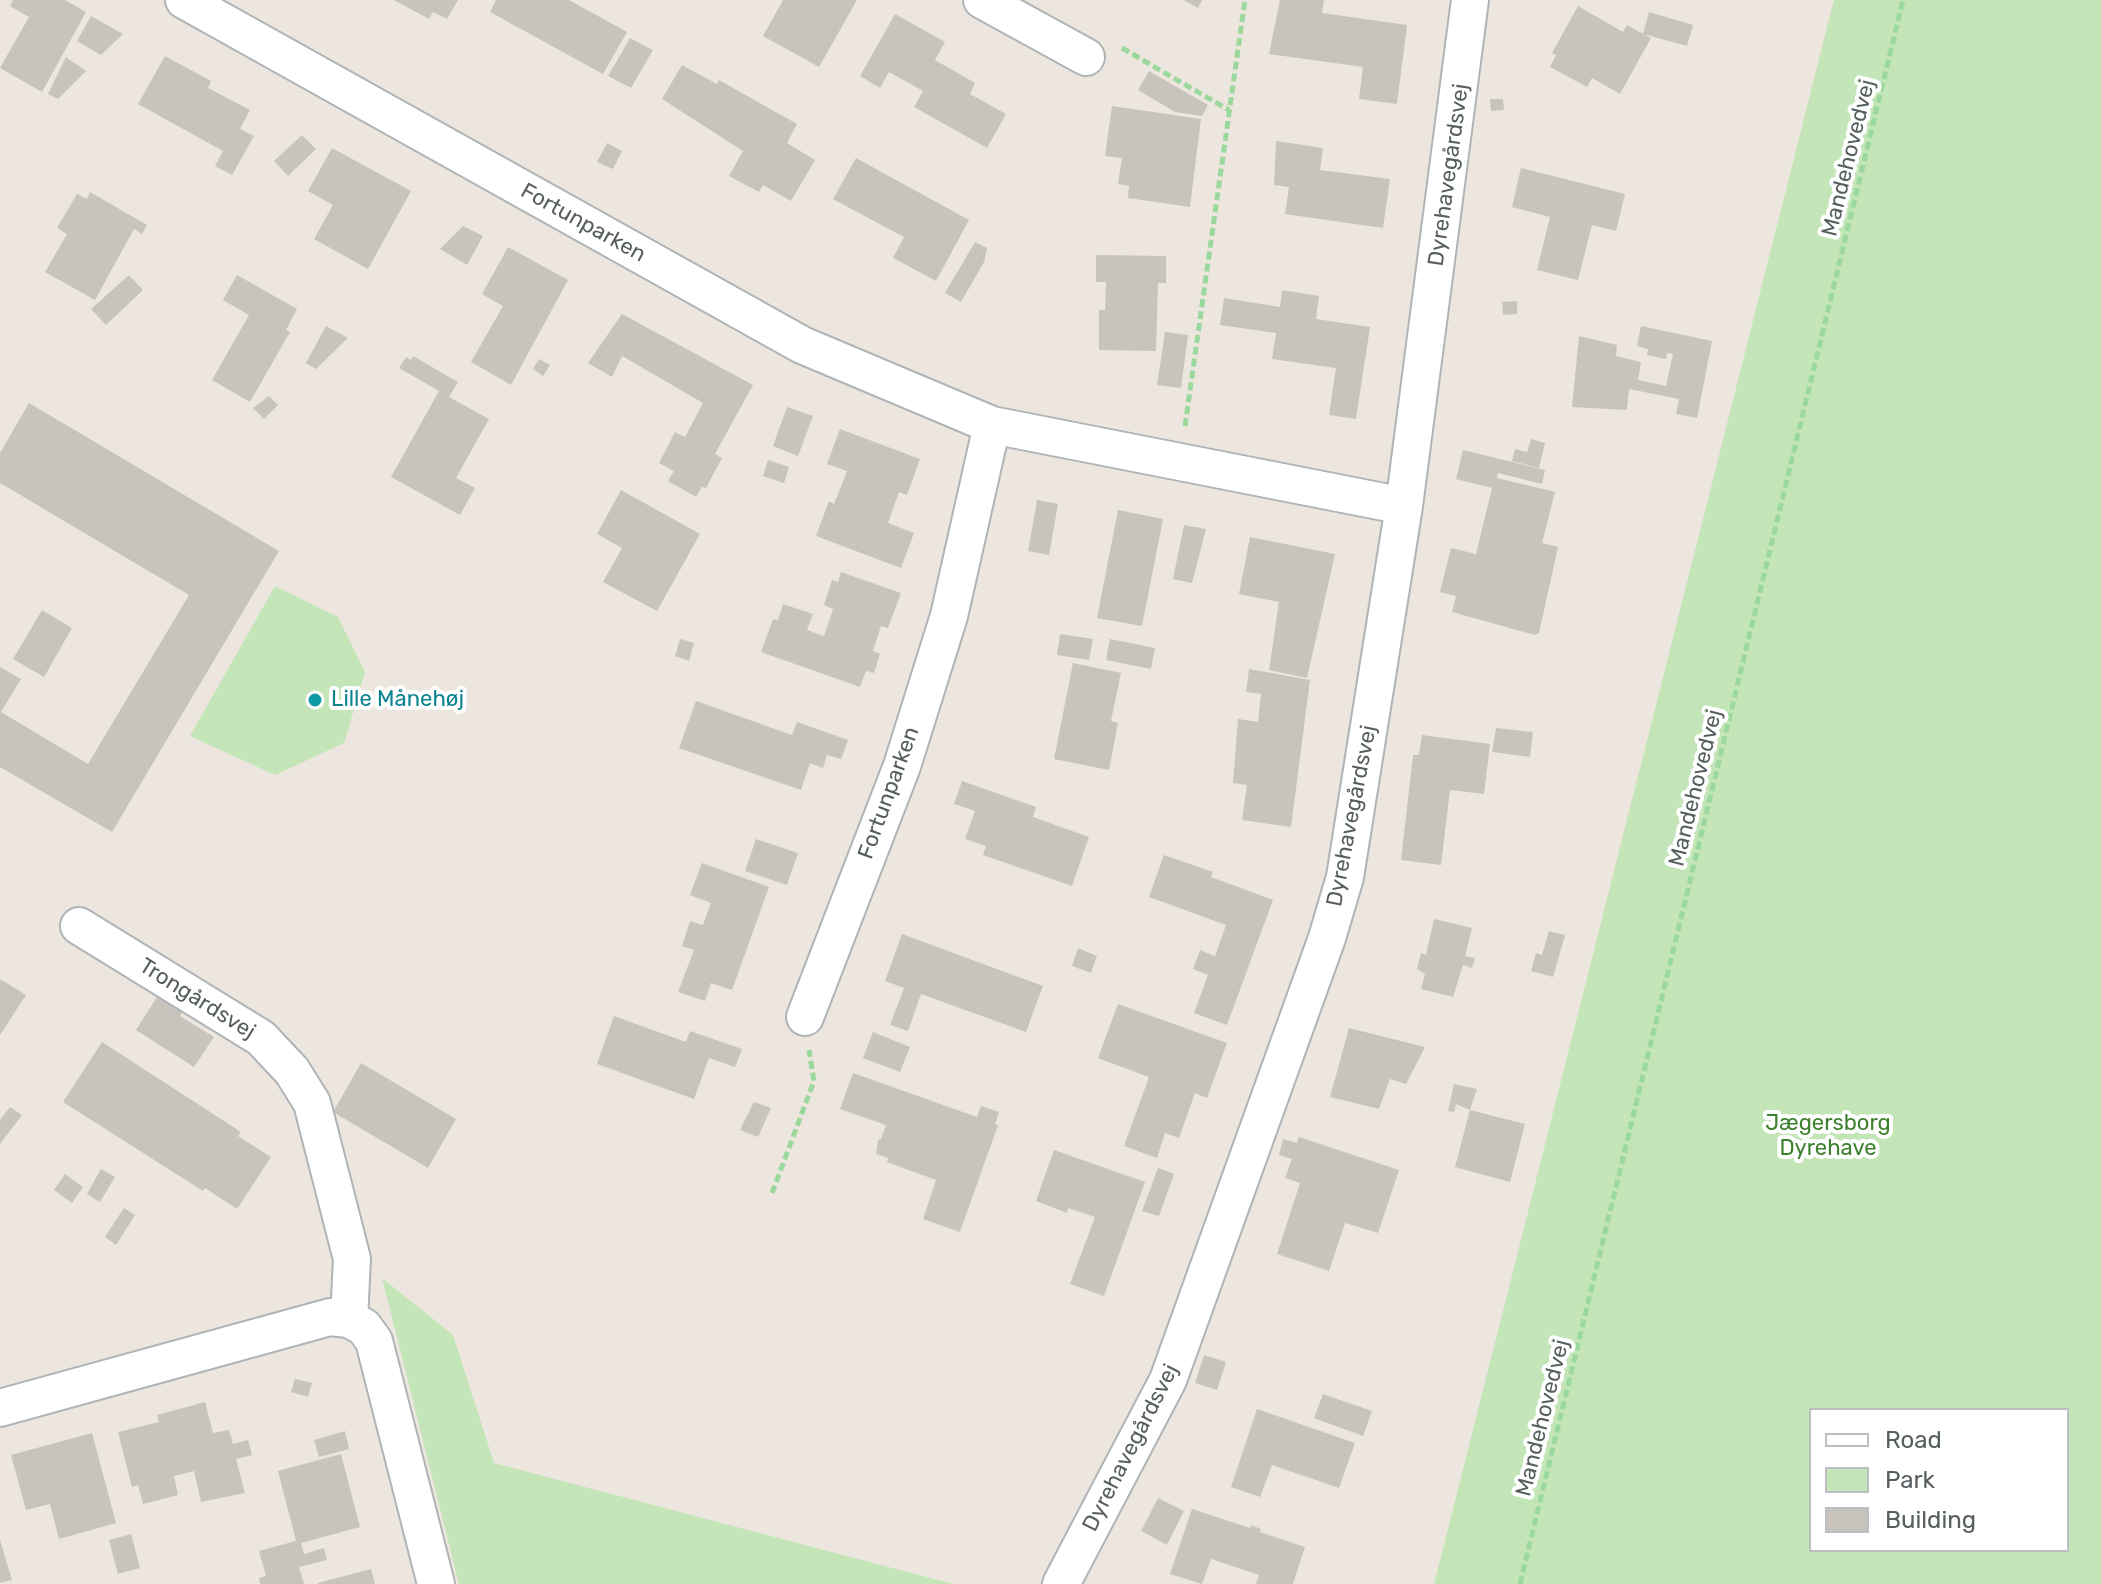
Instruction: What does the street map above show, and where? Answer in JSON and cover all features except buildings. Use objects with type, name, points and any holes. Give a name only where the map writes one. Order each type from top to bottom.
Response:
[{"type":"street","name":"Fortunparken","points":[[185,0],[802,345],[992,425],[1404,506]]},
{"type":"street","points":[[982,0],[1086,57]]},
{"type":"street","name":"Dyrehavegårdsvej","points":[[1061,1584],[1168,1380],[1327,938],[1345,877],[1404,506],[1470,0]]},
{"type":"street","name":"Fortunparken","points":[[805,1017],[902,766],[944,631],[992,425]]},
{"type":"street","name":"Trongårdsvej","points":[[79,926],[261,1038],[292,1071],[312,1103],[352,1259],[349,1319]]},
{"type":"street","points":[[0,1408],[330,1317],[349,1319],[364,1327],[374,1341],[436,1584]]},
{"type":"path","points":[[1180,462],[1245,0]]},
{"type":"path","name":"Mandehovedvej","points":[[1520,1584],[1903,0]]},
{"type":"path","points":[[1086,57],[1106,39],[1229,110]]},
{"type":"path","points":[[772,1193],[814,1081],[805,1017]]},
{"type":"green space","name":"Jægersborg Dyrehave","points":[[1834,0],[2101,0],[2101,1584],[1434,1584]]},
{"type":"green space","points":[[275,586],[338,617],[365,672],[344,743],[275,775],[190,736]]},
{"type":"green space","points":[[382,1278],[453,1335],[494,1463],[953,1584],[459,1584]]},
{"type":"place","name":"Lille Månehøj","points":[[315,700]]}]
